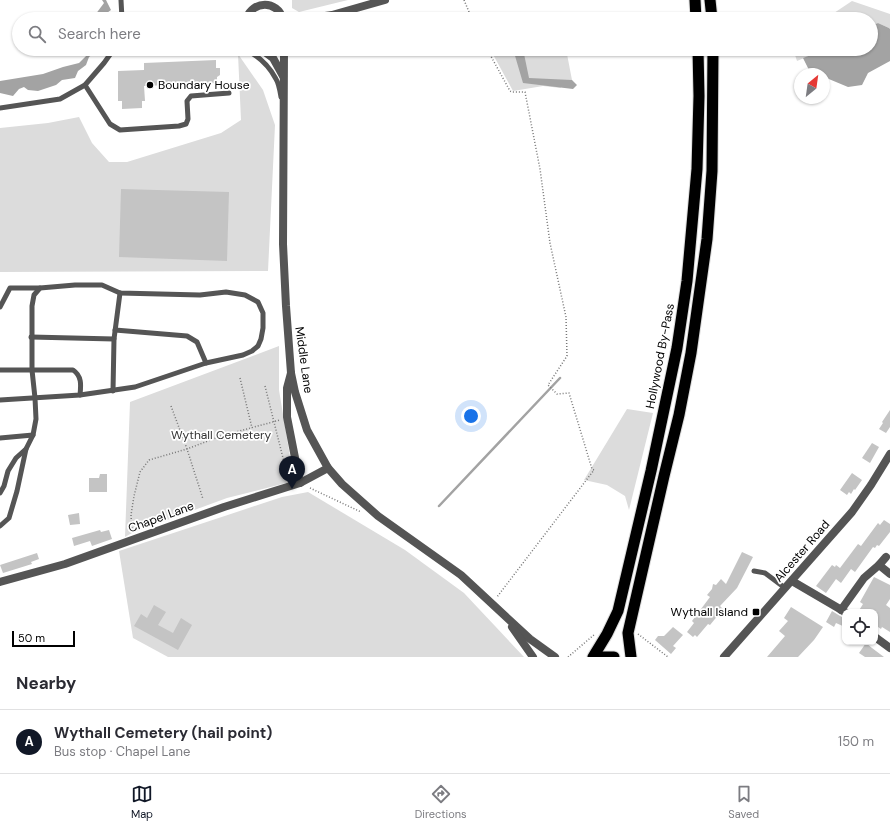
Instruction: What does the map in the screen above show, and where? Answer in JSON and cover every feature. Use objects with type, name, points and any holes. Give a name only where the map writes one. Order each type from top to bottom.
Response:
[{"type":"highway","points":[[695,0],[696,12]]},
{"type":"highway","points":[[710,0],[711,12]]},
{"type":"highway","name":"Hollywood By-Pass","points":[[593,657],[607,634],[618,611],[677,348],[687,281],[696,177],[699,96],[698,56]]},
{"type":"highway","points":[[631,657],[628,633],[629,627],[679,415],[691,353],[703,270],[707,240],[712,171],[713,56]]},
{"type":"highway","points":[[597,657],[614,657]]},
{"type":"street","points":[[343,12],[386,0]]},
{"type":"street","points":[[250,12],[257,3],[274,3],[281,12]]},
{"type":"street","name":"Middle Lane","points":[[270,56],[273,58],[283,77]]},
{"type":"street","name":"Middle Lane","points":[[284,56],[283,244],[286,306],[295,392],[307,430],[328,468],[342,484],[378,516],[456,571],[530,639],[553,657]]},
{"type":"street","points":[[292,373],[287,388],[287,418],[300,483]]},
{"type":"street","name":"Alcester Road","points":[[724,657],[852,512],[890,454]]},
{"type":"street","name":"Chapel Lane","points":[[0,582],[65,564],[224,507],[300,483],[328,468]]},
{"type":"street","points":[[844,609],[864,578],[886,557]]},
{"type":"street","points":[[879,565],[890,574]]},
{"type":"street","points":[[792,581],[842,610]]},
{"type":"street","name":"Middle Lane","points":[[494,605],[533,657]]},
{"type":"street","points":[[878,639],[890,648]]},
{"type":"lane","points":[[121,0],[122,12]]},
{"type":"lane","points":[[0,108],[60,99],[85,85],[109,56]]},
{"type":"lane","points":[[257,56],[264,62],[276,79],[283,104]]},
{"type":"lane","points":[[85,85],[110,124],[120,130],[180,126],[186,124],[188,119],[187,101],[191,96],[229,93]]},
{"type":"lane","points":[[0,307],[10,288],[102,285],[120,293],[200,296],[226,292],[245,295],[258,302],[263,313],[263,328],[258,346],[252,351],[243,355],[206,363],[135,387],[80,395],[0,400]]},
{"type":"lane","points":[[0,526],[9,518],[17,491],[26,449],[33,435],[36,419],[31,337],[32,306],[34,295],[40,288]]},
{"type":"lane","points":[[113,391],[114,339],[120,293]]},
{"type":"lane","points":[[115,330],[187,336],[197,342],[206,363]]},
{"type":"lane","points":[[31,337],[114,339]]},
{"type":"lane","points":[[0,370],[73,370],[78,373],[80,377],[80,395]]},
{"type":"lane","points":[[0,438],[33,435]]},
{"type":"lane","points":[[0,493],[4,486],[8,471],[16,458],[26,449]]},
{"type":"lane","points":[[754,571],[765,573],[785,588]]},
{"type":"path","points":[[464,0],[469,12]]},
{"type":"path","points":[[491,56],[510,91],[525,92],[540,169],[550,243],[566,317],[567,356],[548,385],[557,394],[569,393],[592,469],[594,470],[494,605]]},
{"type":"path","points":[[240,378],[252,428]]},
{"type":"path","points":[[265,386],[285,466]]},
{"type":"path","points":[[171,406],[187,448],[203,499]]},
{"type":"path","points":[[134,540],[130,515],[140,472],[149,460],[221,436],[287,418]]},
{"type":"path","points":[[300,483],[365,514]]},
{"type":"path","points":[[629,627],[668,657]]},
{"type":"path","points":[[568,657],[596,633]]},
{"type":"green space","points":[[292,0],[348,0],[299,12],[292,8]]},
{"type":"green space","points":[[852,1],[890,14],[890,29],[878,23],[878,12],[836,12]]},
{"type":"green space","points":[[238,56],[263,90],[275,125],[268,271],[0,272],[0,128],[48,123],[79,117],[92,143],[109,162],[127,162],[221,133],[241,120]]},
{"type":"green space","points":[[494,56],[567,56],[572,80],[559,80],[561,88],[543,86],[513,91]]},
{"type":"green space","points":[[795,56],[809,56],[797,61]]},
{"type":"green space","name":"Wythall Cemetery","points":[[279,346],[279,390],[294,481],[227,498],[132,533],[125,537],[130,402]]},
{"type":"green space","points":[[627,409],[653,413],[629,510],[625,496],[607,485],[584,480]]},
{"type":"green space","points":[[308,492],[405,550],[464,593],[524,657],[168,657],[133,638],[119,551],[282,497]]},
{"type":"shaded area","points":[[102,0],[106,0],[111,10],[108,12],[97,12],[104,3]]},
{"type":"shaded area","points":[[878,23],[890,29],[890,61],[868,73],[862,85],[848,87],[830,80],[830,68],[808,68],[803,58],[808,56],[878,56]]},
{"type":"shaded area","points":[[86,56],[90,56],[86,65],[78,71],[75,78],[62,80],[56,85],[38,91],[28,90],[24,87],[19,89],[13,96],[0,93],[0,81],[43,74],[79,63]]},
{"type":"shaded area","points":[[515,56],[524,56],[529,78],[572,80],[577,85],[573,89],[523,83]]},
{"type":"building","name":"Boundary House","points":[[216,60],[216,68],[220,68],[220,75],[217,77],[217,83],[144,86],[145,101],[142,101],[142,108],[122,109],[122,101],[118,101],[118,71],[144,70],[144,63]]},
{"type":"building","points":[[121,189],[229,192],[227,261],[119,257]]},
{"type":"building","points":[[890,410],[890,427],[886,433],[879,429]]},
{"type":"building","points":[[872,443],[879,447],[870,463],[862,458]]},
{"type":"building","points":[[852,473],[862,480],[851,494],[849,492],[847,495],[840,490]]},
{"type":"building","points":[[100,474],[107,474],[107,492],[89,492],[89,478],[99,478]]},
{"type":"building","points":[[79,513],[80,524],[70,525],[68,515]]},
{"type":"building","points":[[884,520],[890,524],[890,532],[879,546],[877,545],[875,548],[873,547],[855,572],[851,569],[841,583],[836,579],[826,593],[816,586],[832,565],[835,567],[836,565],[840,568],[858,544],[861,546],[878,523],[880,525]]},
{"type":"building","points":[[100,530],[101,532],[109,530],[112,539],[92,546],[90,541],[74,546],[72,538]]},
{"type":"building","points":[[742,552],[753,557],[737,588],[720,606],[725,611],[720,616],[719,614],[710,625],[708,624],[697,637],[695,635],[693,637],[687,632],[694,623],[692,621],[710,597],[707,595],[712,589],[713,584],[716,585],[721,579],[726,584]]},
{"type":"building","points":[[37,553],[39,559],[31,562],[32,564],[3,573],[0,565]]},
{"type":"building","points":[[874,577],[890,585],[890,599],[886,605],[890,608],[890,632],[882,627],[881,629],[878,627],[878,609],[860,609],[863,604],[860,602]]},
{"type":"building","points":[[154,605],[166,612],[158,625],[173,633],[181,618],[192,625],[178,650],[134,626],[141,614],[147,618]]},
{"type":"building","points":[[791,607],[823,627],[814,640],[798,657],[767,657],[785,636],[779,631],[788,621],[784,618]]},
{"type":"building","points":[[832,611],[842,617],[842,626],[836,623],[834,627],[826,622]]},
{"type":"building","points":[[673,627],[683,635],[673,646],[676,648],[671,654],[655,640],[658,636],[664,636]]},
{"type":"building","points":[[865,645],[869,645],[884,657],[865,657],[859,653]]},
{"type":"waterway","points":[[439,506],[560,378]]},
{"type":"place","name":"Boundary House","points":[[150,85]]},
{"type":"place","name":"Wythall Cemetery (hail point)","points":[[292,489]]},
{"type":"place","name":"Wythall Island","points":[[756,612]]}]
